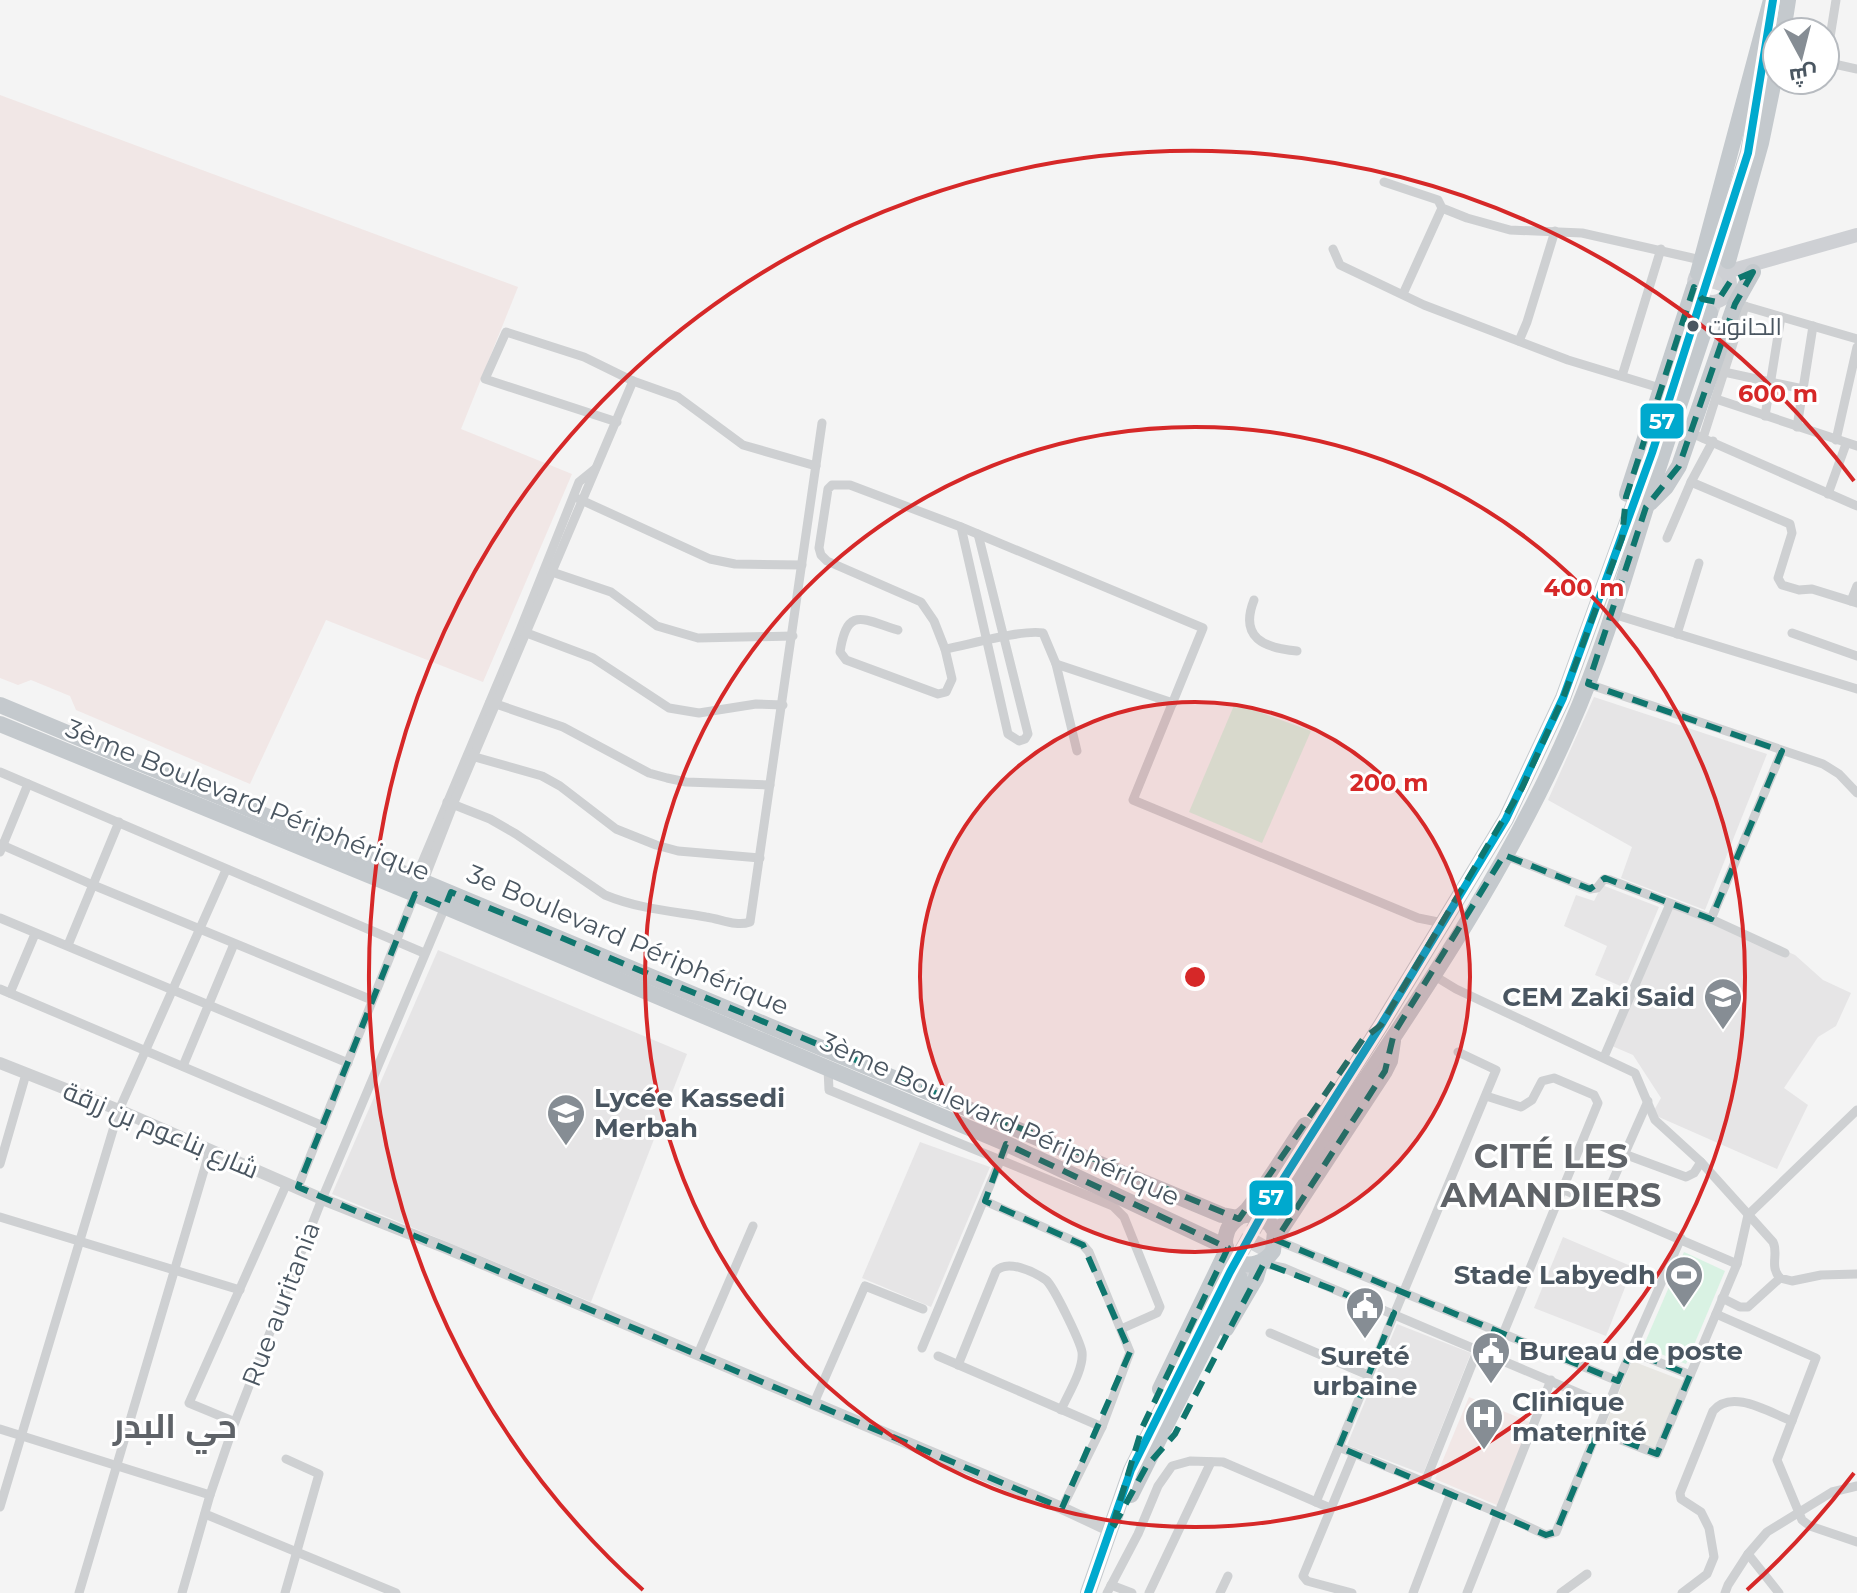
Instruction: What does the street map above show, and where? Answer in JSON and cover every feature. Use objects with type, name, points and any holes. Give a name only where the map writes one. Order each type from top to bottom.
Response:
[{"type":"highway","points":[[1648,502],[1672,478],[1702,437],[1725,275],[1780,1]]},
{"type":"highway","points":[[1648,502],[1685,423],[1761,143],[1771,96]]},
{"type":"highway","points":[[1622,538],[1626,497],[1660,388],[1725,275],[1761,183],[1780,96]]},
{"type":"highway","points":[[1088,1593],[1111,1531],[1139,1468],[1228,1274],[1228,1228],[1234,1216],[1268,1203],[1387,1029],[1433,975],[1504,855],[1549,770],[1588,684],[1613,614],[1705,311],[1563,698],[1522,788],[1443,923],[1387,1029],[1390,1061],[1276,1239],[1273,1251],[1261,1263],[1175,1434],[1139,1468]]},
{"type":"highway","points":[[0,705],[340,855]]},
{"type":"highway","name":"3ème Boulevard Périphérique","points":[[0,724],[419,883],[448,899],[828,1069],[1004,1152],[1227,1248]]},
{"type":"highway","name":"3e Boulevard Périphérique","points":[[448,899],[1234,1216]]},
{"type":"highway","points":[[1268,1203],[1355,1050],[1363,1039],[1387,1029]]},
{"type":"highway","points":[[1234,1216],[1264,1218],[1272,1226],[1276,1239]]},
{"type":"highway","points":[[1199,1234],[1228,1274]]},
{"type":"highway","points":[[1227,1248],[1241,1263],[1261,1263]]},
{"type":"highway","points":[[1139,1468],[1142,1428],[1228,1274]]},
{"type":"main road","points":[[1725,275],[1857,235]]},
{"type":"street","points":[[1384,182],[1438,200],[1442,208],[1510,230],[1582,233],[1661,249],[1725,275],[1781,317],[1857,339]]},
{"type":"street","points":[[1403,294],[1442,208]]},
{"type":"street","points":[[1519,341],[1555,231]]},
{"type":"street","points":[[1333,249],[1340,265],[1424,305],[1568,360],[1660,388]]},
{"type":"street","points":[[1622,376],[1661,249]]},
{"type":"street","points":[[1667,538],[1691,482],[1724,372],[1725,275]]},
{"type":"street","points":[[1765,416],[1781,317]]},
{"type":"street","points":[[1797,427],[1813,326]]},
{"type":"street","points":[[617,422],[485,379],[506,332],[584,357],[633,381],[678,397],[743,445],[816,466]]},
{"type":"street","points":[[1828,494],[1847,443],[1857,347]]},
{"type":"street","points":[[1724,372],[1803,389]]},
{"type":"street","points":[[235,1422],[189,1403],[240,1290],[323,1126],[450,803],[578,498],[597,467],[633,381]]},
{"type":"street","points":[[1716,399],[1847,443]]},
{"type":"street","points":[[450,803],[490,819],[516,834],[605,895],[649,910],[708,917],[742,925],[750,922],[822,423]]},
{"type":"street","points":[[1702,437],[1857,506]]},
{"type":"street","points":[[1691,482],[1790,524],[1792,533],[1778,578],[1782,585],[1854,602],[1857,586]]},
{"type":"street","points":[[898,630],[863,619],[852,620],[844,629],[840,652],[846,660],[938,694],[946,692],[952,679],[945,649],[934,621],[921,602],[827,561],[821,555],[819,548],[828,489],[832,485],[850,485],[961,527],[1203,628],[1133,800],[1418,918],[1443,923]]},
{"type":"street","points":[[578,498],[710,559],[735,564],[802,565]]},
{"type":"street","points":[[961,527],[1008,734],[1019,741],[1028,734],[978,534]]},
{"type":"street","points":[[1677,634],[1699,563]]},
{"type":"street","points":[[549,571],[611,592],[657,626],[698,638],[793,636]]},
{"type":"street","points":[[1254,600],[1249,620],[1254,637],[1269,645],[1297,651]]},
{"type":"street","points":[[1613,614],[1857,689]]},
{"type":"street","points":[[523,632],[593,658],[669,708],[699,713],[756,704],[783,705]]},
{"type":"street","points":[[945,649],[1003,637],[1043,633],[1056,664],[1077,751]]},
{"type":"street","points":[[1792,633],[1857,656]]},
{"type":"street","points":[[1056,664],[1173,703]]},
{"type":"street","points":[[1588,684],[1830,768],[1857,793]]},
{"type":"street","points":[[492,703],[563,727],[649,773],[686,782],[770,785]]},
{"type":"street","points":[[1711,919],[1782,751]]},
{"type":"street","points":[[470,756],[542,776],[616,829],[656,845],[678,851],[760,858]]},
{"type":"street","points":[[0,772],[424,953]]},
{"type":"street","points":[[28,784],[1,847],[372,1000]]},
{"type":"street","points":[[68,945],[119,822]]},
{"type":"street","points":[[1504,855],[1590,889],[1597,888],[1606,879],[1711,919],[1785,953]]},
{"type":"street","points":[[0,1507],[119,1110],[226,870]]},
{"type":"street","name":"Rue auritania","points":[[182,1593],[235,1422],[322,1199],[448,899]]},
{"type":"street","points":[[1604,1057],[1670,904]]},
{"type":"street","points":[[0,918],[348,1063]]},
{"type":"street","points":[[35,934],[5,991],[323,1126]]},
{"type":"street","points":[[183,1066],[234,944]]},
{"type":"street","points":[[1433,975],[1456,989],[1635,1073],[1655,1120],[1701,1162],[1775,1245],[1774,1267],[1780,1278],[1792,1281],[1821,1275],[1857,1274]]},
{"type":"street","points":[[1316,1502],[1496,1070],[1458,1052]]},
{"type":"street","name":"شارع بناعوم بن زرقة","points":[[0,1063],[119,1110],[322,1199],[698,1354],[1111,1531]]},
{"type":"street","points":[[0,1164],[26,1074]]},
{"type":"street","points":[[1486,1096],[1521,1107],[1532,1100],[1542,1081],[1549,1078],[1597,1097],[1598,1106],[1494,1356]]},
{"type":"street","points":[[1602,1205],[1648,1101]]},
{"type":"street","points":[[1598,1431],[1657,1454],[1737,1264],[1748,1215],[1857,1110]]},
{"type":"street","points":[[79,1593],[210,1150]]},
{"type":"street","points":[[922,1348],[1004,1152],[1113,1206],[1124,1217],[1160,1307],[1157,1313],[1121,1329]]},
{"type":"street","points":[[1624,1154],[1686,1177],[1694,1173],[1701,1162]]},
{"type":"street","points":[[1562,1189],[1737,1264]]},
{"type":"street","points":[[985,1201],[1083,1245],[1089,1252],[1130,1352],[1102,1427],[1062,1508]]},
{"type":"street","points":[[0,1217],[240,1290]]},
{"type":"street","points":[[698,1354],[753,1226]]},
{"type":"street","points":[[1339,1447],[1546,1535],[1556,1532],[1681,1238]]},
{"type":"street","points":[[1276,1239],[1618,1381]]},
{"type":"street","points":[[1261,1263],[1284,1268],[1394,1313],[1609,1406]]},
{"type":"street","points":[[958,1365],[996,1271],[1010,1264],[1046,1280],[1081,1347],[1081,1361],[1061,1410]]},
{"type":"street","points":[[1722,1298],[1740,1307],[1748,1307],[1780,1278]]},
{"type":"street","points":[[814,1403],[865,1286],[923,1309]]},
{"type":"street","points":[[1716,1314],[1816,1358],[1777,1460],[1802,1520],[1810,1526],[1857,1542]]},
{"type":"street","points":[[1270,1333],[1368,1375]]},
{"type":"street","points":[[1425,1482],[1478,1349]]},
{"type":"street","points":[[1631,1351],[1690,1375]]},
{"type":"street","points":[[938,1356],[1102,1427]]},
{"type":"street","points":[[1467,1593],[1551,1380]]},
{"type":"street","points":[[1682,1593],[1707,1574],[1714,1557],[1709,1528],[1703,1516],[1680,1497],[1713,1411],[1723,1402],[1738,1401],[1792,1421]]},
{"type":"street","points":[[0,1429],[210,1495]]},
{"type":"street","points":[[1352,1593],[1307,1581],[1303,1576],[1354,1453]]},
{"type":"street","points":[[285,1593],[319,1474],[286,1459]]},
{"type":"street","points":[[1132,1593],[1109,1589],[1138,1534],[1158,1486],[1172,1466],[1190,1461],[1223,1462],[1330,1508]]},
{"type":"street","points":[[1149,1593],[1211,1462]]},
{"type":"street","points":[[1725,1593],[1748,1554],[1767,1532],[1832,1492],[1857,1486]]},
{"type":"street","points":[[1413,1593],[1451,1493]]},
{"type":"street","points":[[205,1514],[391,1592]]},
{"type":"street","points":[[1748,1554],[1779,1593]]},
{"type":"street","points":[[1561,1593],[1587,1574]]},
{"type":"street","points":[[1220,1593],[1228,1576]]},
{"type":"highlighted area","points":[[1753,272],[1735,304],[1679,466],[1646,507],[1588,684],[1782,751],[1711,919],[1605,878],[1590,889],[1504,855],[1394,1033],[1385,1071],[1276,1240],[1618,1381],[1631,1351],[1690,1375],[1657,1454],[1598,1431],[1556,1532],[1546,1535],[1339,1447],[1394,1313],[1264,1263],[1175,1434],[1146,1467],[1111,1531],[1142,1428],[1228,1248],[1006,1144],[985,1201],[1083,1245],[1130,1352],[1062,1508],[298,1187],[415,894],[445,907],[451,892],[1239,1219],[1363,1039],[1381,1025],[1522,788],[1563,698],[1622,538],[1626,497],[1694,287],[1702,299],[1717,302],[1730,282]]},
{"type":"shaded area","points":[[0,95],[518,287],[461,429],[572,474],[483,682],[326,620],[250,784],[76,710],[70,696],[31,680],[18,685],[0,678]]},
{"type":"shaded area","points":[[1594,697],[1767,754],[1705,910],[1621,878],[1632,847],[1548,800]]},
{"type":"shaded area","points":[[1602,885],[1659,907],[1625,988],[1595,975],[1607,946],[1564,926],[1576,895],[1594,901]]},
{"type":"shaded area","name":"CEM Zaki Said","points":[[1673,902],[1795,955],[1823,980],[1851,993],[1836,1026],[1818,1037],[1784,1088],[1808,1105],[1777,1169],[1652,1114],[1661,1098],[1633,1055],[1612,1046]]},
{"type":"shaded area","points":[[438,950],[687,1054],[591,1302],[332,1194]]},
{"type":"shaded area","points":[[920,1142],[990,1167],[931,1307],[862,1278]]},
{"type":"shaded area","points":[[1563,1237],[1633,1267],[1606,1336],[1534,1308]]},
{"type":"shaded area","points":[[1397,1324],[1471,1353],[1423,1474],[1347,1445]]},
{"type":"shaded area","points":[[1632,1361],[1684,1381],[1654,1449],[1604,1428]]},
{"type":"shaded area","name":"Clinique maternité","points":[[1469,1397],[1532,1423],[1499,1506],[1435,1479]]},
{"type":"green space","points":[[1235,703],[1311,731],[1262,843],[1189,812]]},
{"type":"green space","name":"Stade Labyedh","points":[[1684,1252],[1725,1271],[1686,1364],[1643,1347]]},
{"type":"tunnel","points":[[1699,309],[1715,257]]},
{"type":"tunnel","points":[[1710,313],[1728,261]]},
{"type":"tunnel","points":[[1230,1272],[1270,1200]]},
{"type":"tunnel","points":[[1243,1273],[1276,1213]]},
{"type":"transit line","name":"57","points":[[1088,1593],[1131,1470],[1230,1272],[1270,1200],[1506,819],[1563,698],[1652,453],[1748,153],[1773,0]]},
{"type":"place","name":"الحانوت","points":[[1693,326]]},
{"type":"place","name":"CEM Zaki Said","points":[[1723,1031]]},
{"type":"place","name":"Lycée Kassedi Merbah","points":[[566,1147]]},
{"type":"place","name":"Stade Labyedh","points":[[1684,1309]]},
{"type":"place","name":"Sureté urbaine","points":[[1365,1340]]},
{"type":"place","name":"Bureau de poste","points":[[1491,1385]]},
{"type":"place","name":"Clinique maternité","points":[[1484,1451]]},
{"type":"district","name":"CITÉ LES AMANDIERS","points":[[1551,1176]]},
{"type":"district","name":"حي البدر","points":[[175,1426]]}]
